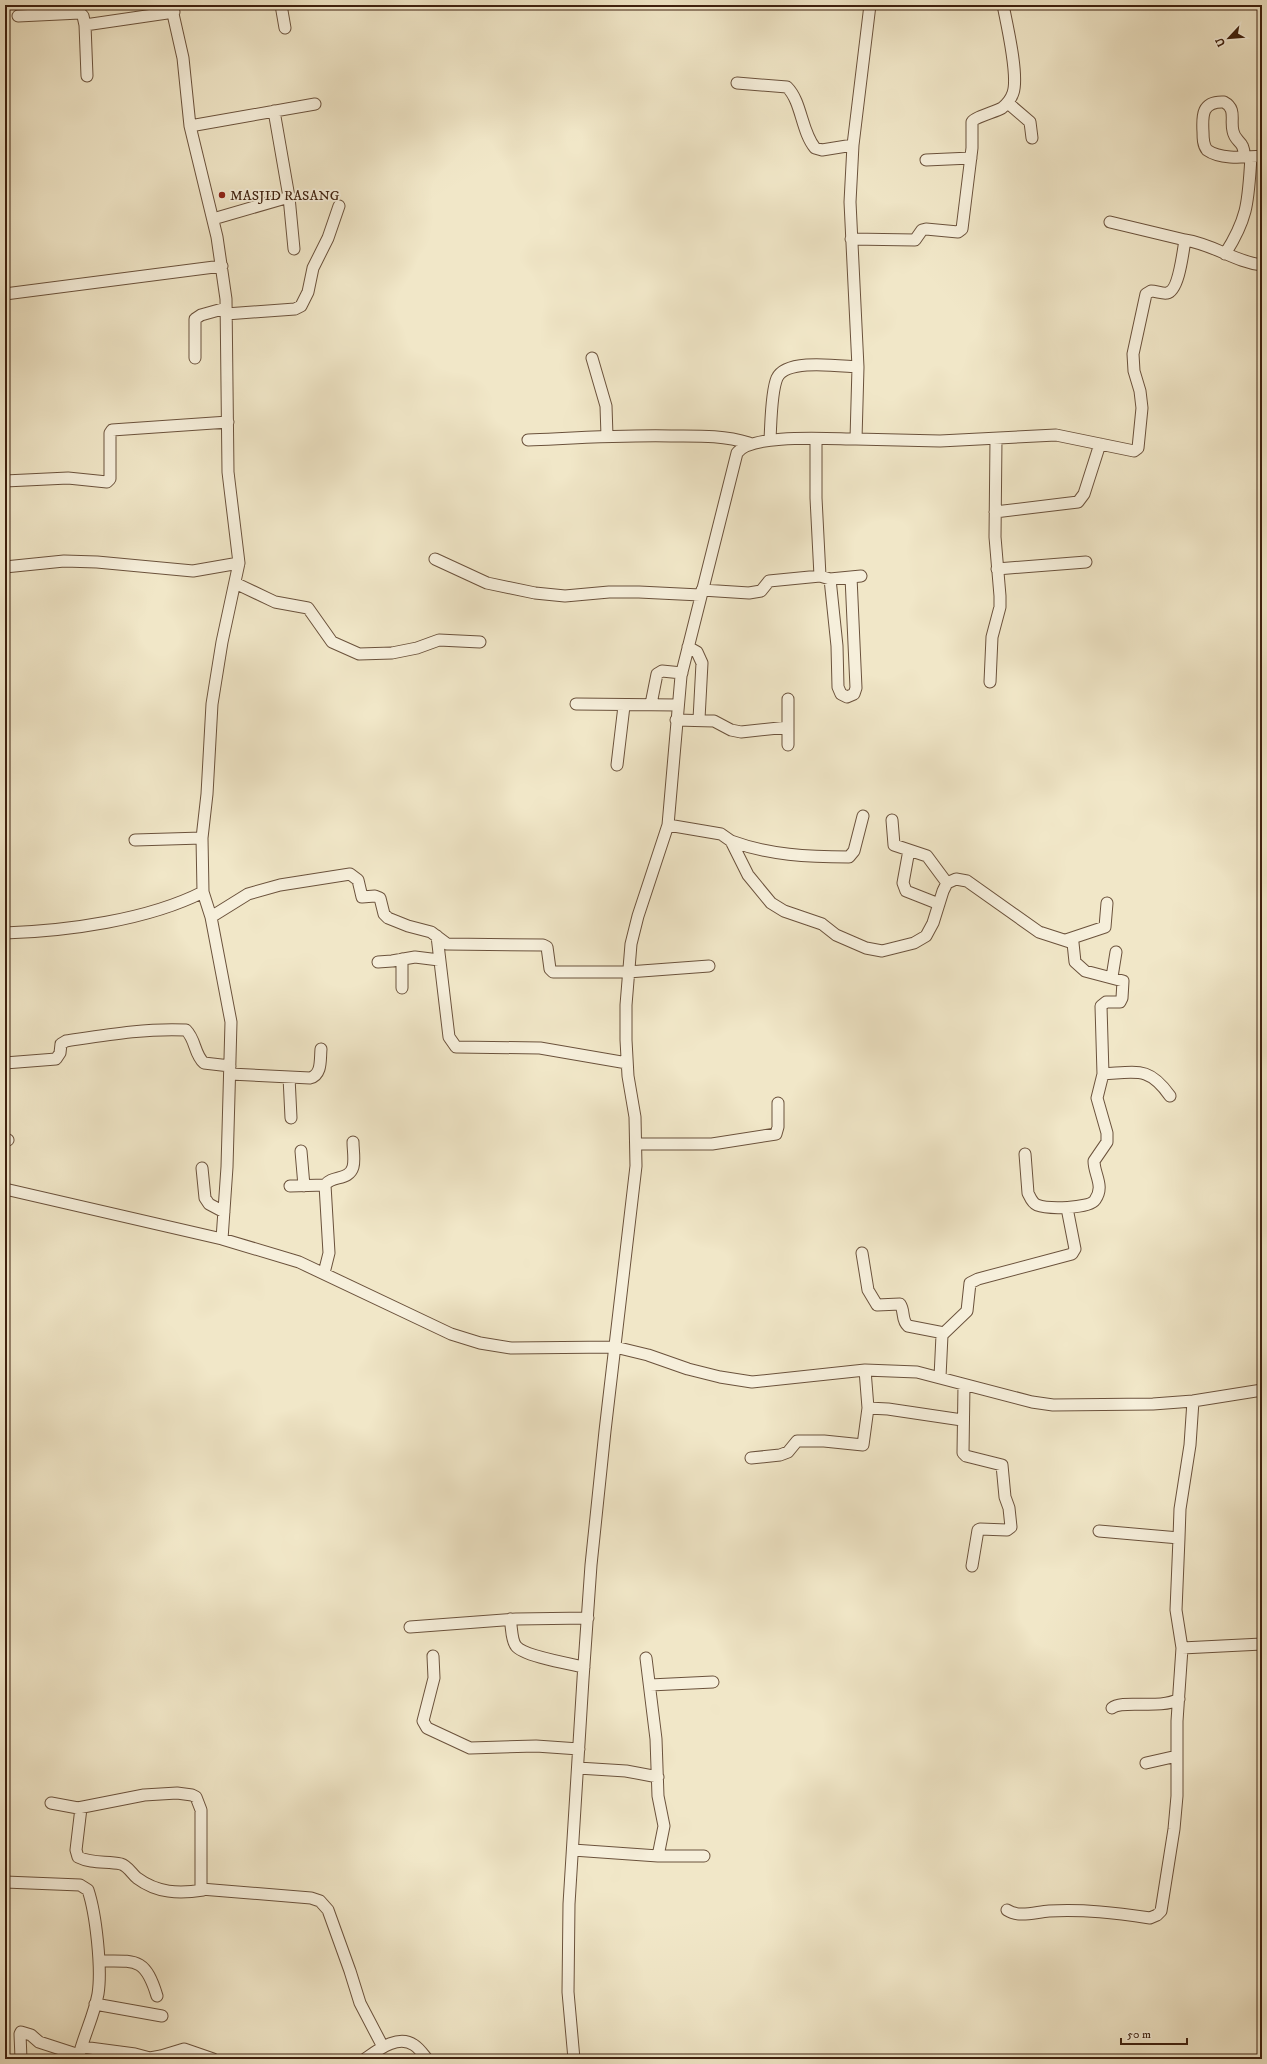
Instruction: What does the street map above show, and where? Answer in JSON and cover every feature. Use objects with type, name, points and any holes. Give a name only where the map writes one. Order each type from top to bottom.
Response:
[{"type":"street","points":[[281,5],[285,28]]},
{"type":"street","points":[[856,439],[858,367],[850,202],[854,145],[870,5]]},
{"type":"street","points":[[851,239],[915,240],[922,230],[926,229],[961,231],[971,158],[973,120],[995,111],[1008,103],[1013,93],[1015,80],[1004,5]]},
{"type":"street","points":[[85,25],[172,9],[183,58],[190,126],[213,219],[222,266],[226,311],[228,472],[239,563],[222,642],[212,704],[207,794],[202,838],[203,892],[211,917],[231,1022],[222,1239]]},
{"type":"street","points":[[18,16],[80,13],[83,16],[85,25],[87,76]]},
{"type":"street","points":[[737,83],[787,87],[791,92],[813,146],[818,150],[854,145]]},
{"type":"street","points":[[1225,254],[1242,223],[1248,205],[1252,156],[1233,132],[1233,116],[1231,109],[1224,102],[1213,103],[1207,107],[1202,116],[1205,147],[1218,156],[1252,156]]},
{"type":"street","points":[[1008,103],[1030,122],[1032,138]]},
{"type":"street","points":[[190,126],[315,104]]},
{"type":"street","points":[[274,111],[289,197],[294,249]]},
{"type":"street","points":[[926,160],[971,158]]},
{"type":"street","points":[[213,219],[289,197]]},
{"type":"street","points":[[195,358],[195,319],[201,315],[226,311],[295,309],[301,306],[308,292],[314,268],[328,238],[339,206]]},
{"type":"street","points":[[1110,222],[1197,242],[1249,264],[1262,265]]},
{"type":"street","points":[[574,2059],[568,1992],[568,1904],[573,1850],[591,1565],[636,1166],[637,1144],[628,1063],[626,1012],[628,972],[631,944],[638,916],[668,825],[677,705],[682,673],[737,453],[743,446],[749,443],[770,439],[940,441],[1056,435],[1126,451],[1134,451],[1138,448],[1142,408],[1140,391],[1134,371],[1133,354],[1146,294],[1152,291],[1168,293],[1172,291],[1177,281],[1185,240]]},
{"type":"street","points":[[5,294],[222,266]]},
{"type":"street","points":[[592,358],[606,406],[607,436]]},
{"type":"street","points":[[770,439],[776,379],[783,371],[797,365],[858,367]]},
{"type":"street","points":[[5,482],[68,478],[107,482],[110,479],[110,433],[112,430],[228,422]]},
{"type":"street","points":[[528,440],[607,436],[716,436],[734,438],[749,443]]},
{"type":"street","points":[[435,560],[487,583],[535,593],[565,596],[609,592],[749,593],[760,591],[769,581],[825,577],[856,577],[856,688],[854,694],[847,697],[841,694],[838,687],[837,646],[825,577],[816,498],[816,439]]},
{"type":"street","points":[[990,682],[992,637],[1000,607],[995,512],[996,439]]},
{"type":"street","points":[[995,512],[1078,502],[1084,494],[1100,444]]},
{"type":"street","points":[[5,567],[70,562],[193,571],[239,563]]},
{"type":"street","points":[[997,569],[1086,562]]},
{"type":"street","points":[[235,583],[275,602],[308,608],[332,642],[359,654],[392,653],[417,648],[439,640],[480,642]]},
{"type":"street","points":[[688,647],[697,652],[702,663],[699,719]]},
{"type":"street","points":[[651,704],[657,674],[662,671],[682,673]]},
{"type":"street","points":[[788,699],[788,745]]},
{"type":"street","points":[[576,704],[624,706],[651,704],[677,705]]},
{"type":"street","points":[[617,765],[624,706]]},
{"type":"street","points":[[676,720],[699,719],[714,721],[731,730],[741,732],[788,726]]},
{"type":"street","points":[[668,825],[710,831],[721,834],[730,841],[749,848],[794,856],[849,857],[854,851],[863,816]]},
{"type":"street","points":[[892,820],[892,842],[896,847],[927,856],[947,884]]},
{"type":"street","points":[[135,840],[202,838]]},
{"type":"street","points":[[730,841],[748,875],[771,903],[784,911],[822,924],[836,935],[866,948],[882,951],[914,943],[926,936],[933,923],[947,884],[956,880],[967,881],[1039,932],[1074,944],[1074,958],[1080,967],[1090,973],[1123,982],[1122,998],[1120,1002],[1106,1002],[1101,1006],[1103,1074],[1097,1098],[1100,1111],[1106,1122],[1107,1142],[1094,1161],[1100,1188],[1094,1202],[1067,1208],[1038,1205],[1031,1198],[1028,1192],[1025,1154]]},
{"type":"street","points":[[909,850],[903,883],[906,891],[939,904]]},
{"type":"street","points":[[211,917],[241,896],[280,885],[350,874],[358,880],[362,897],[375,896],[380,898],[386,917],[408,926],[431,932],[447,944],[543,945],[547,947],[550,969],[553,972],[628,972],[709,966]]},
{"type":"street","points":[[5,933],[45,932],[118,919],[180,904],[203,892]]},
{"type":"street","points":[[1066,940],[1105,927],[1108,903]]},
{"type":"street","points":[[437,936],[449,1037],[456,1047],[540,1048],[628,1063]]},
{"type":"street","points":[[1112,978],[1116,952]]},
{"type":"street","points":[[378,962],[414,957],[439,960]]},
{"type":"street","points":[[402,959],[402,988]]},
{"type":"street","points":[[5,1062],[56,1058],[60,1053],[61,1044],[66,1041],[137,1032],[186,1030],[190,1034],[198,1058],[204,1063],[230,1070],[289,1077],[315,1077],[319,1072],[320,1049]]},
{"type":"street","points":[[1103,1074],[1134,1072],[1150,1075],[1157,1080],[1170,1096]]},
{"type":"street","points":[[289,1077],[291,1118]]},
{"type":"street","points":[[637,1144],[712,1144],[776,1134],[778,1127],[778,1103]]},
{"type":"street","points":[[290,1186],[325,1185],[331,1179],[348,1175],[351,1172],[353,1164],[353,1142]]},
{"type":"street","points":[[301,1151],[304,1186]]},
{"type":"street","points":[[202,1168],[208,1204],[224,1212]]},
{"type":"street","points":[[324,1273],[329,1253],[325,1185]]},
{"type":"street","points":[[5,1189],[222,1239],[299,1262],[451,1334],[480,1343],[511,1348],[615,1347],[648,1355],[688,1369],[720,1377],[752,1382],[865,1370],[917,1372],[1032,1402],[1053,1405],[1153,1404],[1193,1401],[1262,1390]]},
{"type":"street","points":[[940,1377],[941,1340],[944,1332],[967,1311],[970,1283],[978,1279],[1072,1254],[1075,1249],[1067,1208]]},
{"type":"street","points":[[862,1252],[868,1290],[877,1305],[882,1306],[900,1304],[903,1310],[905,1324],[908,1326],[944,1332]]},
{"type":"street","points":[[751,1458],[780,1455],[788,1452],[797,1441],[824,1441],[861,1446],[865,1442],[868,1408],[865,1370]]},
{"type":"street","points":[[964,1385],[962,1420],[964,1454],[988,1462],[1001,1464],[1003,1466],[1005,1497],[1010,1514],[1011,1527],[1009,1529],[978,1530],[972,1566]]},
{"type":"street","points":[[1007,1910],[1018,1914],[1074,1910],[1097,1911],[1150,1918],[1157,1915],[1161,1911],[1174,1829],[1177,1796],[1177,1721],[1182,1648],[1176,1610],[1180,1508],[1190,1445],[1193,1401]]},
{"type":"street","points":[[868,1408],[888,1409],[962,1420]]},
{"type":"street","points":[[1099,1531],[1179,1538]]},
{"type":"street","points":[[410,1627],[510,1619],[588,1618]]},
{"type":"street","points":[[510,1619],[513,1639],[516,1646],[520,1650],[533,1655],[584,1667]]},
{"type":"street","points":[[1182,1648],[1262,1644]]},
{"type":"street","points":[[433,1656],[434,1678],[423,1721],[427,1728],[470,1748],[536,1746],[579,1749]]},
{"type":"street","points":[[646,1658],[650,1685],[658,1777],[658,1796],[664,1826],[658,1856]]},
{"type":"street","points":[[650,1685],[714,1682]]},
{"type":"street","points":[[1112,1708],[1119,1704],[1161,1705],[1179,1699]]},
{"type":"street","points":[[1146,1763],[1178,1756]]},
{"type":"street","points":[[578,1768],[626,1771],[658,1777]]},
{"type":"street","points":[[51,1803],[71,1808],[81,1808],[144,1794],[176,1793],[196,1797],[201,1810],[202,1890]]},
{"type":"street","points":[[81,1808],[76,1850],[78,1857],[90,1862],[122,1865],[137,1878],[151,1886],[164,1891],[186,1893],[202,1890],[311,1898],[320,1901],[328,1910],[360,2003],[383,2047]]},
{"type":"street","points":[[573,1850],[658,1856],[704,1856]]},
{"type":"street","points":[[5,1882],[84,1886],[90,1895],[99,1961],[98,1994],[80,2054]]},
{"type":"street","points":[[99,1961],[129,1961],[142,1966],[151,1976],[157,1996]]},
{"type":"street","points":[[95,2004],[162,2016]]},
{"type":"street","points":[[21,2059],[21,2032],[31,2035],[39,2042],[80,2054],[135,2054],[150,2058],[184,2049],[213,2059]]},
{"type":"street","points":[[365,2059],[383,2047],[399,2041],[407,2041],[415,2045],[427,2059]]},
{"type":"place","name":"MASJID RASANG","points":[[222,195]]}]
